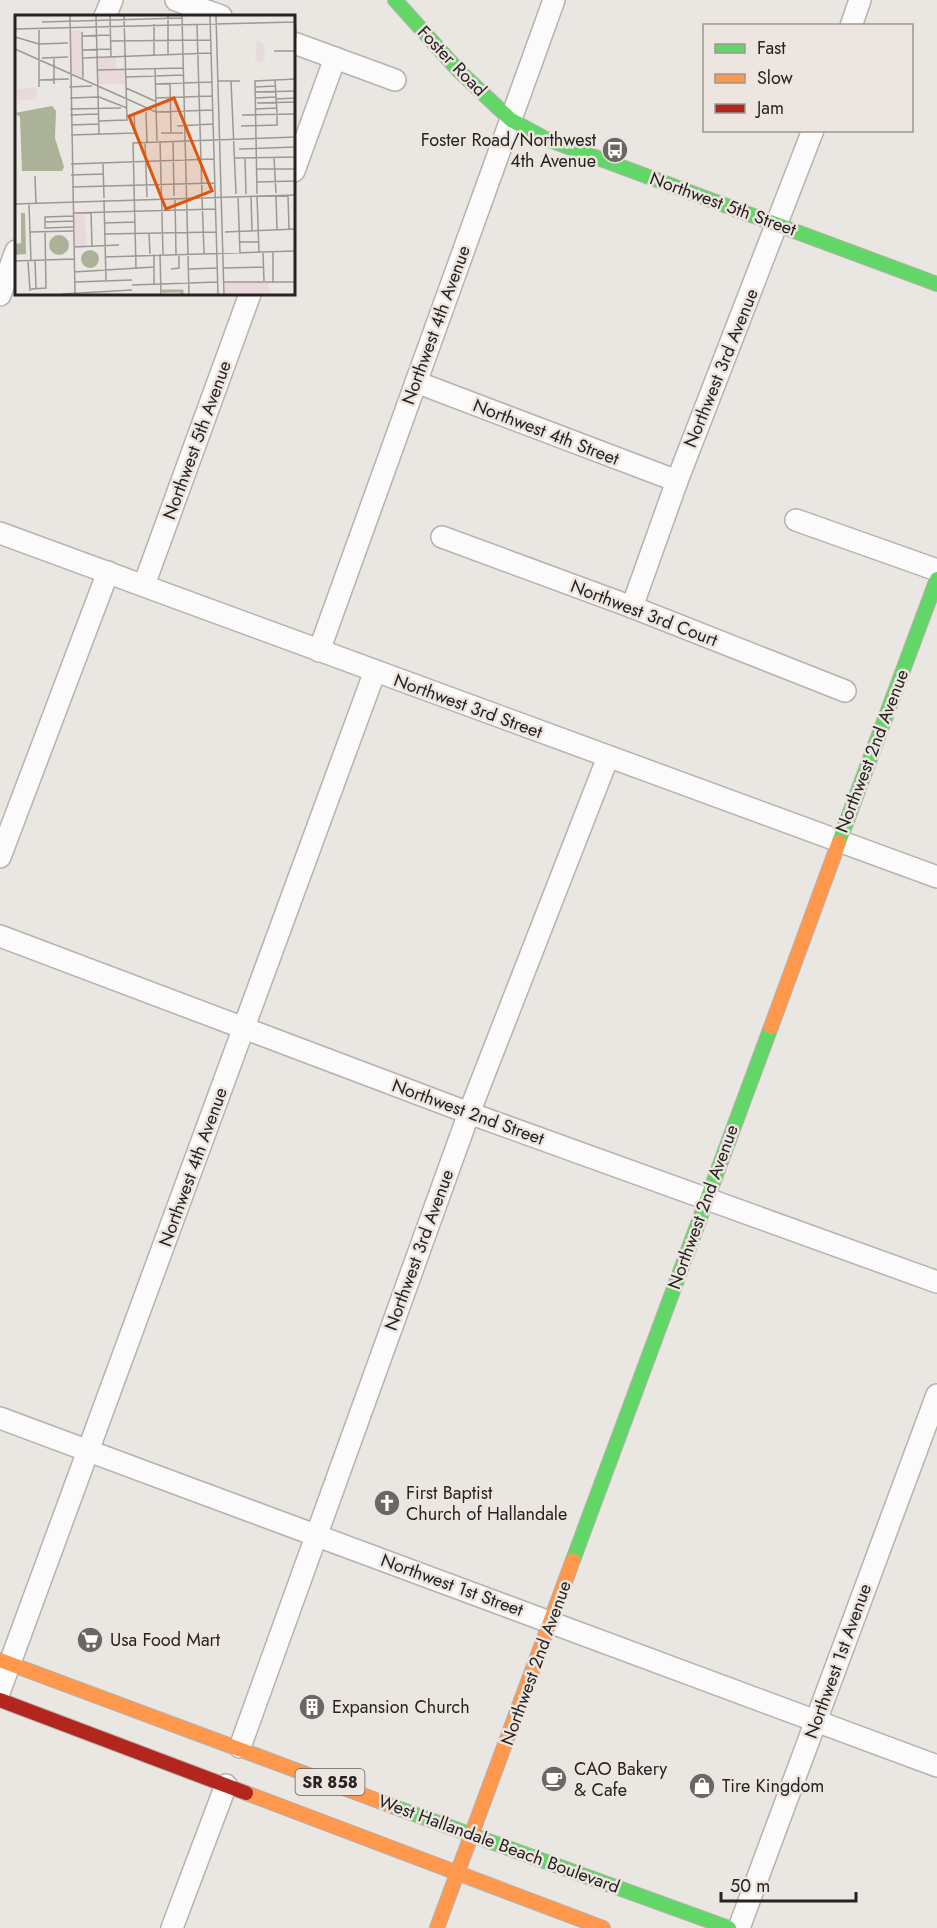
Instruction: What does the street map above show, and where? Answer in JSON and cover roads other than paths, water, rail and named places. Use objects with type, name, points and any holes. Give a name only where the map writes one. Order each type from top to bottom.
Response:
[{"type":"street","points":[[105,15],[112,0]]},
{"type":"street","points":[[176,0],[218,15]]},
{"type":"street","name":"Foster Road","points":[[395,0],[458,69],[511,120]]},
{"type":"street","name":"Northwest 4th Avenue","points":[[319,651],[554,0]]},
{"type":"street","points":[[852,24],[860,0]]},
{"type":"street","points":[[296,44],[395,80]]},
{"type":"street","points":[[296,165],[335,58]]},
{"type":"street","name":"Northwest 5th Street","points":[[511,120],[544,138],[937,284]]},
{"type":"street","name":"Northwest 3rd Avenue","points":[[632,607],[677,481],[812,132]]},
{"type":"street","points":[[0,295],[15,254]]},
{"type":"street","name":"Northwest 5th Avenue","points":[[144,585],[248,296]]},
{"type":"street","name":"Northwest 4th Street","points":[[416,382],[677,481]]},
{"type":"street","points":[[796,520],[937,570]]},
{"type":"street","name":"Northwest 3rd Street","points":[[0,533],[937,877]]},
{"type":"street","name":"Northwest 3rd Court","points":[[442,537],[632,607],[845,691]]},
{"type":"street","points":[[0,857],[108,572]]},
{"type":"street","name":"Northwest 2nd Avenue","points":[[437,1928],[705,1199],[937,579]]},
{"type":"street","name":"Northwest 4th Avenue","points":[[0,1690],[5,1662],[88,1450],[375,671]]},
{"type":"street","name":"Northwest 3rd Avenue","points":[[240,1747],[469,1113],[608,757]]},
{"type":"street","name":"Northwest 2nd Street","points":[[0,936],[469,1113],[937,1282]]},
{"type":"street","name":"Northwest 1st Avenue","points":[[739,1928],[937,1395]]},
{"type":"street","name":"Northwest 1st Street","points":[[0,1418],[937,1766]]},
{"type":"street","name":"West Hallandale Beach Boulevard","points":[[5,1662],[240,1747],[472,1836],[729,1928]]},
{"type":"street","name":"SR 858","points":[[0,1700],[603,1928]]},
{"type":"street","points":[[172,1928],[226,1785]]},
{"type":"place","name":"Foster Road/Northwest 4th Avenue","points":[[615,150]]},
{"type":"place","name":"First Baptist Church of Hallandale","points":[[387,1503]]},
{"type":"place","name":"Usa Food Mart","points":[[90,1640]]},
{"type":"place","name":"Expansion Church","points":[[312,1707]]},
{"type":"place","name":"CAO Bakery & Cafe","points":[[554,1779]]},
{"type":"place","name":"Tire Kingdom","points":[[702,1786]]}]
